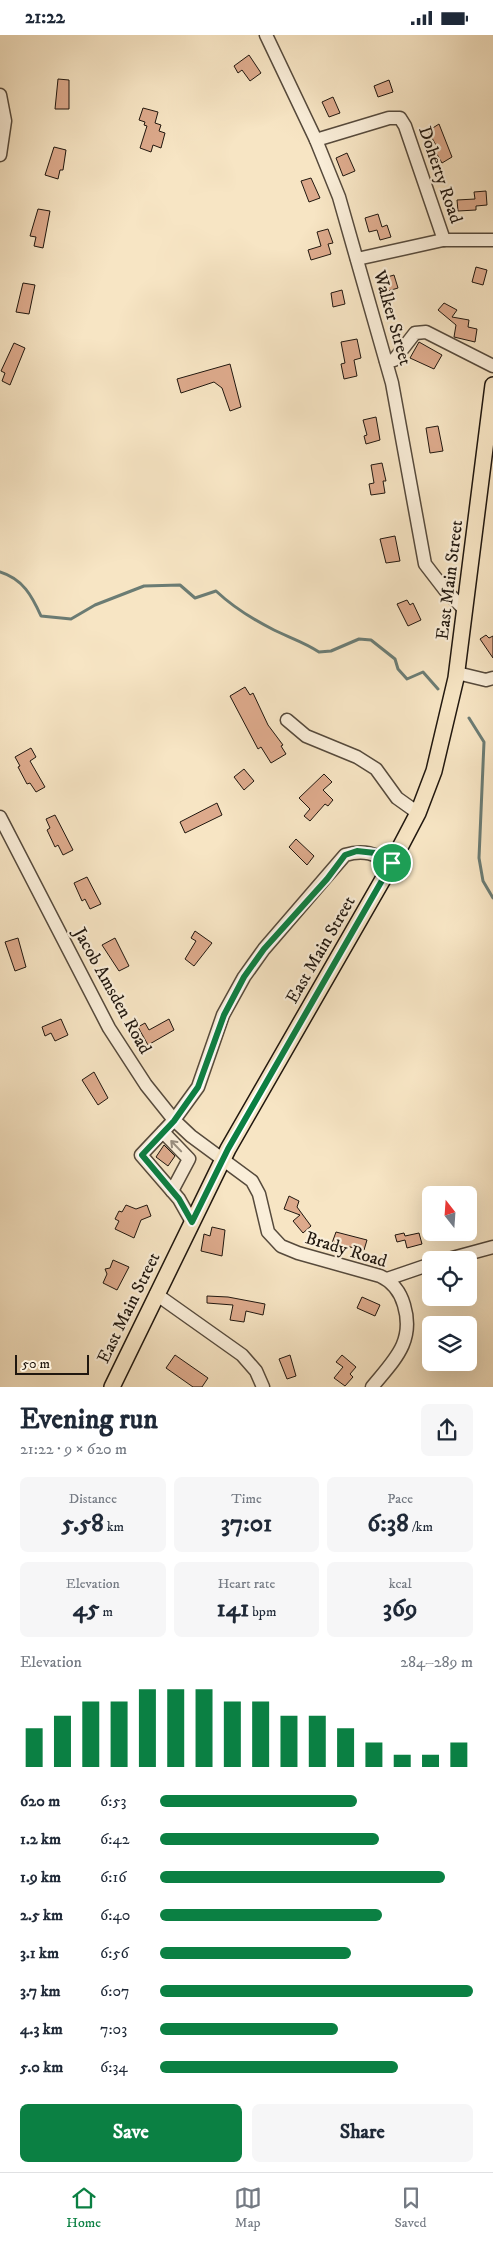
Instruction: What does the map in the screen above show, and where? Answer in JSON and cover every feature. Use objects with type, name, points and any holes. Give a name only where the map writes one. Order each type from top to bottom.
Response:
[{"type":"main road","name":"East Main Street","points":[[112,1387],[222,1161],[392,863],[418,813],[434,771],[457,673],[493,385]]},
{"type":"street","name":"Walker Street","points":[[266,35],[334,181],[386,361],[422,555],[430,572],[465,611]]},
{"type":"street","points":[[0,95],[5,121],[0,155]]},
{"type":"street","name":"Doherty Road","points":[[316,140],[389,118],[400,118],[405,126],[444,240]]},
{"type":"street","points":[[357,259],[444,240],[493,240]]},
{"type":"street","points":[[386,361],[394,360],[415,333],[426,332],[493,366]]},
{"type":"street","points":[[457,673],[486,680],[493,678]]},
{"type":"street","points":[[287,720],[306,736],[357,757],[376,769],[397,798],[418,813]]},
{"type":"street","name":"Jacob Amsden Road","points":[[0,817],[109,1028],[146,1085],[174,1121],[222,1161]]},
{"type":"street","points":[[192,1222],[172,1191],[142,1155],[174,1121],[198,1087],[231,997],[264,949],[327,879],[345,855],[357,851],[366,851],[375,853],[392,863]]},
{"type":"street","points":[[163,1132],[189,1159],[172,1191]]},
{"type":"street","name":"Brady Road","points":[[222,1161],[256,1186],[268,1232],[281,1246],[298,1253],[387,1279],[394,1284],[402,1299],[408,1330],[402,1349],[372,1387]]},
{"type":"street","points":[[477,1251],[493,1247]]},
{"type":"street","points":[[387,1279],[422,1267]]},
{"type":"street","points":[[156,1294],[242,1355],[256,1371],[263,1387]]},
{"type":"building","points":[[249,55],[261,73],[250,81],[242,70],[238,73],[234,66]]},
{"type":"building","points":[[58,79],[69,80],[69,109],[55,109]]},
{"type":"building","points":[[389,80],[393,92],[378,97],[374,86]]},
{"type":"building","points":[[333,97],[340,113],[329,117],[322,102]]},
{"type":"building","points":[[143,108],[158,112],[155,123],[161,125],[159,131],[165,133],[161,148],[153,145],[151,152],[140,148],[147,126],[144,125],[145,122],[139,120]]},
{"type":"building","points":[[439,124],[452,157],[442,163],[434,149],[437,147],[428,131]]},
{"type":"building","points":[[54,147],[66,150],[63,170],[60,170],[58,179],[45,175]]},
{"type":"building","points":[[347,153],[355,171],[343,176],[336,158]]},
{"type":"building","points":[[311,178],[320,198],[309,202],[301,181]]},
{"type":"building","points":[[486,191],[487,205],[476,206],[476,210],[458,211],[457,200],[475,199],[474,192]]},
{"type":"building","points":[[38,209],[50,211],[43,248],[34,246],[36,237],[30,236]]},
{"type":"building","points":[[378,214],[382,227],[387,225],[391,237],[380,240],[377,230],[369,232],[365,218]]},
{"type":"building","points":[[328,229],[333,243],[328,244],[331,254],[311,260],[308,250],[321,246],[317,232]]},
{"type":"building","points":[[476,267],[487,270],[483,285],[472,282]]},
{"type":"building","points":[[394,275],[398,288],[388,291],[384,278]]},
{"type":"building","points":[[23,283],[35,285],[29,314],[16,312]]},
{"type":"building","points":[[342,290],[345,304],[333,307],[331,293]]},
{"type":"building","points":[[444,303],[457,310],[452,317],[469,320],[468,327],[477,329],[475,342],[454,337],[456,325],[438,310]]},
{"type":"building","points":[[357,339],[361,358],[354,360],[357,376],[344,379],[341,364],[345,363],[341,342]]},
{"type":"building","points":[[419,342],[442,355],[434,369],[410,358]]},
{"type":"building","points":[[14,343],[25,348],[10,385],[2,381],[5,373],[1,371]]},
{"type":"building","points":[[230,364],[241,407],[230,411],[222,388],[214,382],[181,393],[177,379]]},
{"type":"building","points":[[376,417],[380,440],[366,444],[364,436],[367,435],[363,420]]},
{"type":"building","points":[[438,426],[443,451],[430,453],[426,428]]},
{"type":"building","points":[[382,463],[386,481],[383,481],[385,493],[371,495],[369,484],[374,483],[371,465]]},
{"type":"building","points":[[395,536],[400,561],[386,563],[380,539]]},
{"type":"building","points":[[407,600],[410,605],[413,603],[421,620],[408,626],[397,604]]},
{"type":"building","points":[[486,635],[489,638],[493,636],[493,658],[480,639]]},
{"type":"building","points":[[245,687],[250,695],[253,693],[268,725],[283,745],[281,746],[286,754],[271,763],[261,747],[258,749],[230,696]]},
{"type":"building","points":[[31,748],[36,757],[30,761],[45,787],[36,792],[30,783],[27,784],[15,757]]},
{"type":"building","points":[[244,769],[254,781],[244,790],[234,777]]},
{"type":"building","points":[[324,774],[332,782],[323,790],[333,800],[328,806],[325,804],[310,821],[304,816],[310,809],[299,798]]},
{"type":"building","points":[[217,803],[222,815],[185,833],[180,822]]},
{"type":"building","points":[[55,815],[73,850],[63,855],[58,845],[55,847],[47,830],[50,828],[46,819]]},
{"type":"building","points":[[296,839],[314,856],[307,865],[289,847]]},
{"type":"building","points":[[87,877],[101,904],[90,909],[85,899],[82,901],[74,883]]},
{"type":"building","points":[[195,931],[212,943],[194,966],[185,959],[196,941],[191,938]]},
{"type":"building","points":[[18,938],[26,967],[15,971],[5,942]]},
{"type":"building","points":[[115,938],[129,966],[119,971],[102,945]]},
{"type":"building","points":[[61,1019],[68,1035],[55,1041],[51,1033],[45,1036],[42,1027]]},
{"type":"building","points":[[169,1019],[174,1030],[148,1045],[138,1027],[145,1023],[149,1030]]},
{"type":"building","points":[[94,1072],[108,1098],[98,1105],[82,1080]]},
{"type":"building","points":[[164,1145],[175,1156],[168,1166],[156,1157]]},
{"type":"building","points":[[289,1196],[299,1201],[297,1207],[311,1226],[303,1233],[293,1221],[300,1215],[284,1209]]},
{"type":"building","points":[[126,1205],[136,1209],[147,1205],[151,1216],[141,1220],[134,1238],[115,1229],[119,1221],[115,1219],[119,1211],[122,1212]]},
{"type":"building","points":[[212,1227],[225,1230],[222,1256],[201,1251],[204,1234],[210,1236]]},
{"type":"building","points":[[336,1232],[367,1240],[364,1250],[332,1243]]},
{"type":"building","points":[[404,1233],[405,1236],[419,1233],[422,1244],[407,1248],[405,1240],[397,1242],[395,1235]]},
{"type":"building","points":[[113,1260],[129,1267],[117,1290],[103,1283],[107,1274],[105,1269],[110,1268]]},
{"type":"building","points":[[207,1296],[228,1297],[265,1304],[263,1315],[246,1311],[244,1322],[230,1320],[233,1305],[207,1303]]},
{"type":"building","points":[[362,1297],[380,1305],[375,1316],[357,1308]]},
{"type":"building","points":[[175,1355],[208,1378],[202,1387],[193,1387],[166,1368]]},
{"type":"building","points":[[290,1355],[296,1376],[287,1379],[279,1359]]},
{"type":"building","points":[[342,1355],[356,1367],[350,1374],[353,1377],[345,1386],[334,1378],[343,1367],[336,1362]]},
{"type":"waterway","points":[[0,572],[15,579],[26,589],[41,616],[71,619],[95,605],[144,586],[180,585],[195,598],[216,591],[259,622],[319,652],[331,651],[359,639],[371,640],[395,659],[398,669],[407,679],[423,672],[438,689]]},
{"type":"waterway","points":[[469,718],[484,742],[479,858],[483,881],[493,898]]},
{"type":"route","points":[[357,851],[366,851],[375,853],[392,863],[228,1149],[192,1222],[179,1199],[142,1155],[174,1121],[198,1087],[231,997],[264,949],[327,879],[345,855],[357,851]]}]
